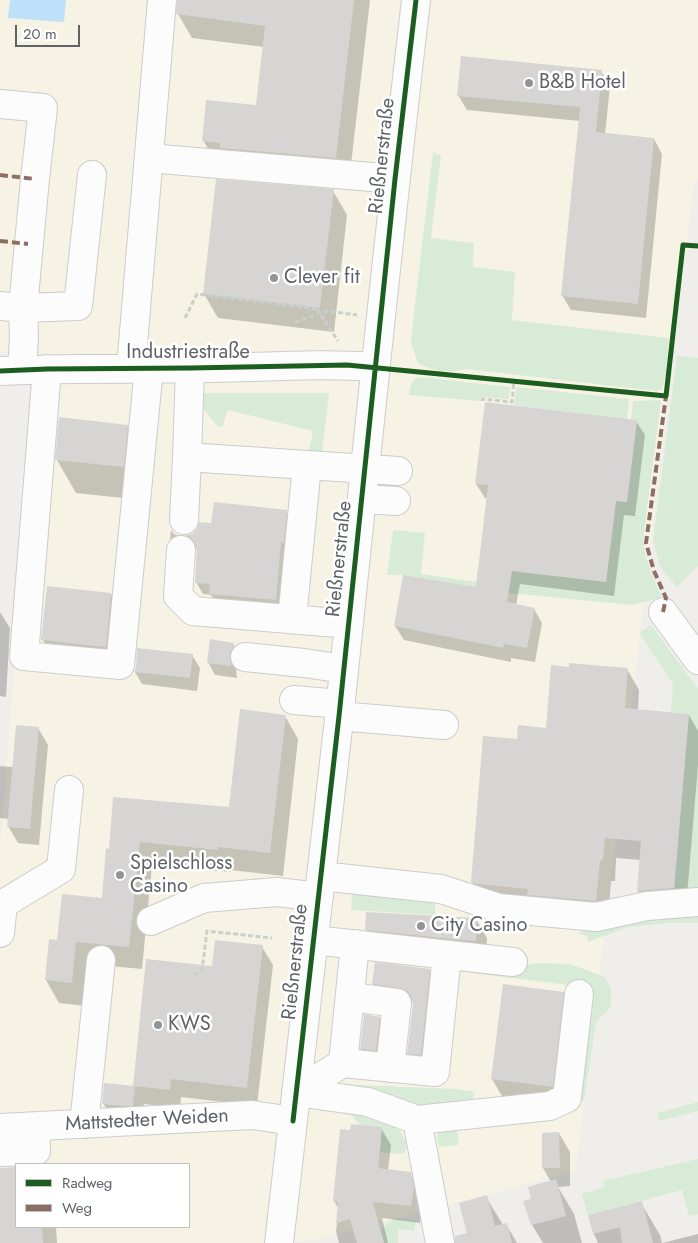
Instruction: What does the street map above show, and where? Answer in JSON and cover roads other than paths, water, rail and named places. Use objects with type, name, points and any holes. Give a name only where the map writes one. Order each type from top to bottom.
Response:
[{"type":"street","points":[[0,104],[43,108],[35,179],[11,307],[24,338],[24,656],[120,665],[140,368],[149,158],[162,0]]},
{"type":"street","name":"Rießnerstraße","points":[[279,1243],[320,887],[395,179],[416,0]]},
{"type":"street","points":[[149,158],[395,179]]},
{"type":"street","points":[[11,307],[78,306],[92,175]]},
{"type":"street","name":"Industriestraße","points":[[23,370],[347,365],[376,367]]},
{"type":"street","points":[[184,520],[190,368]]},
{"type":"street","points":[[187,457],[398,471]]},
{"type":"street","points":[[292,619],[307,465]]},
{"type":"street","points":[[362,499],[396,501]]},
{"type":"street","points":[[181,550],[178,596],[193,611],[348,624]]},
{"type":"street","points":[[663,612],[698,660]]},
{"type":"street","points":[[245,656],[344,669]]},
{"type":"street","points":[[294,700],[339,710],[444,725]]},
{"type":"street","points":[[0,933],[3,904],[61,869],[69,790]]},
{"type":"street","points":[[151,921],[204,898],[320,887],[441,889],[499,908],[596,917],[647,906],[698,902]]},
{"type":"street","points":[[314,940],[513,962]]},
{"type":"street","points":[[344,1062],[355,944]]},
{"type":"street","points":[[296,1092],[344,1062],[435,1072],[446,955]]},
{"type":"street","points":[[84,1124],[101,960]]},
{"type":"street","points":[[296,1092],[368,1102],[417,1120],[550,1106],[567,1098],[579,994]]},
{"type":"street","points":[[350,997],[397,1003],[390,1068]]},
{"type":"street","name":"Mattstedter Weiden","points":[[0,1128],[252,1116],[293,1121]]},
{"type":"street","points":[[417,1120],[440,1243]]},
{"type":"street","points":[[0,1152],[36,1151],[35,1127]]},
{"type":"water","points":[[10,0],[66,0],[64,22],[8,18]]},
{"type":"place","name":"B&B Hotel","points":[[529,83]]},
{"type":"place","name":"Clever fit","points":[[274,278]]},
{"type":"place","name":"Spielschloss Casino","points":[[120,875]]},
{"type":"place","name":"City Casino","points":[[421,926]]},
{"type":"place","name":"KWS","points":[[158,1025]]}]
